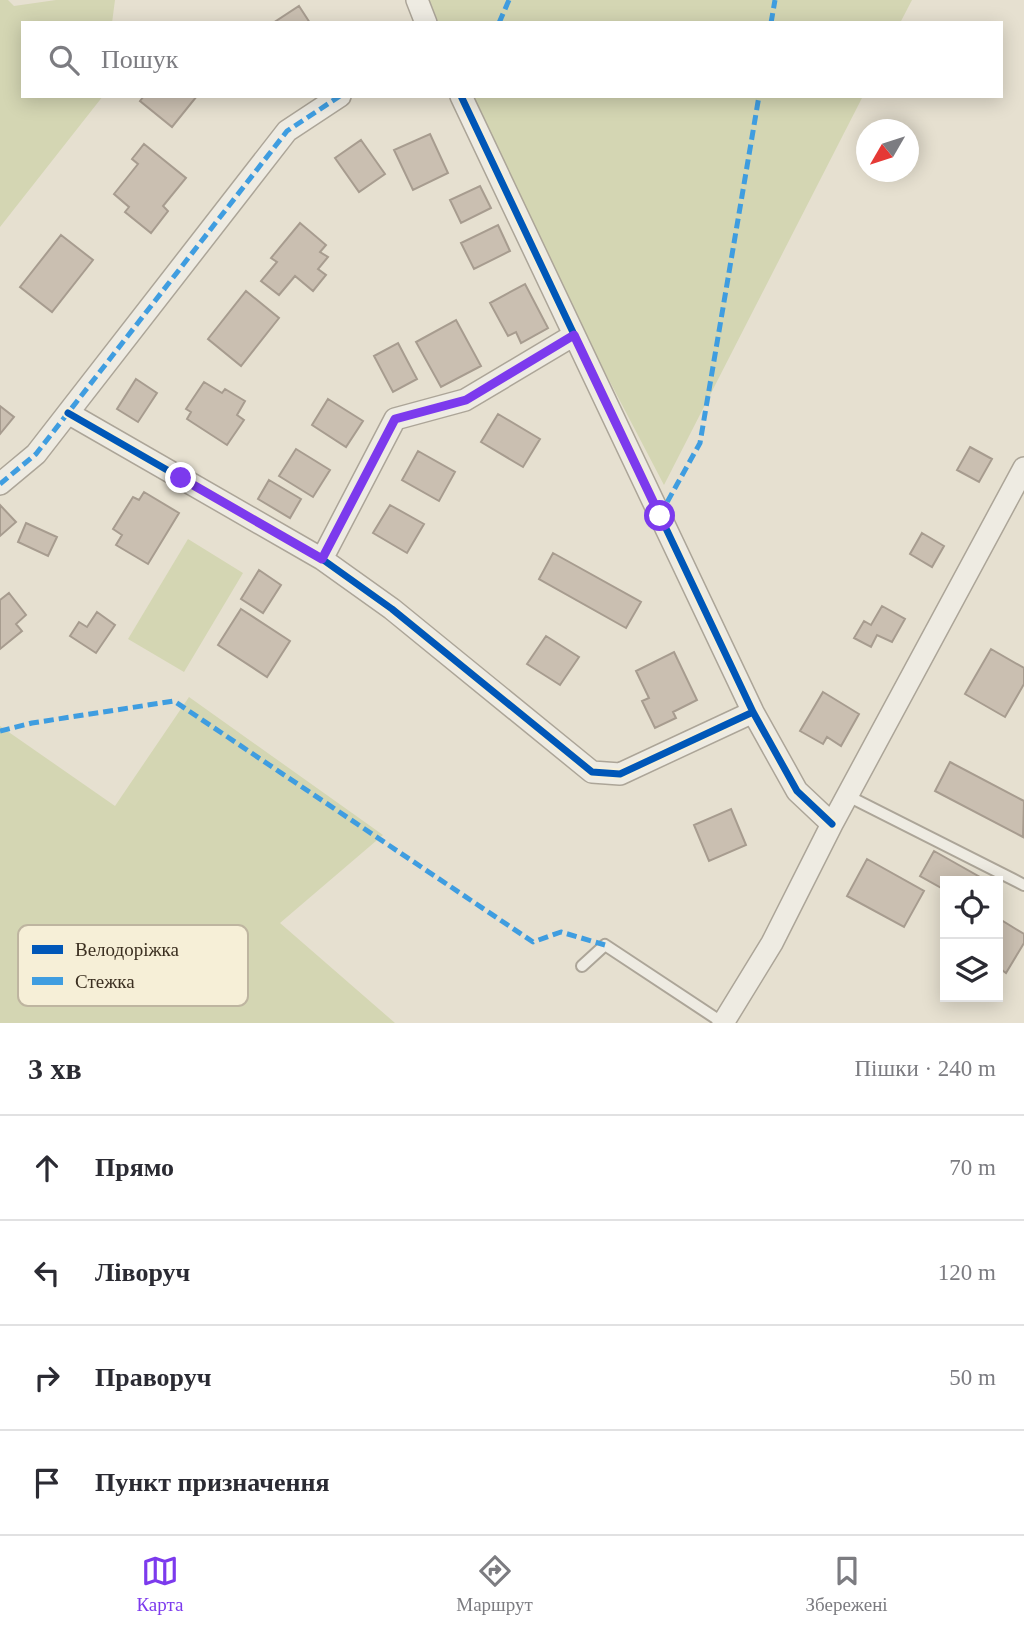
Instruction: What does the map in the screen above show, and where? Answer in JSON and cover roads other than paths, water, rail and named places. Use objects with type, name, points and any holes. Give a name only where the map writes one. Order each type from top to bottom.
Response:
[{"type":"street","points":[[417,0],[425,21]]},
{"type":"street","points":[[0,484],[36,454],[287,131],[337,98]]},
{"type":"street","points":[[462,98],[753,712],[797,791],[832,824]]},
{"type":"street","points":[[322,559],[395,419],[466,400],[574,335]]},
{"type":"street","points":[[68,413],[322,559],[392,609],[593,772],[620,774],[753,712]]},
{"type":"street","points":[[723,1023],[772,943],[832,824],[1024,468]]},
{"type":"lane","points":[[848,796],[1024,885]]},
{"type":"lane","points":[[582,966],[605,944],[723,1023]]}]
